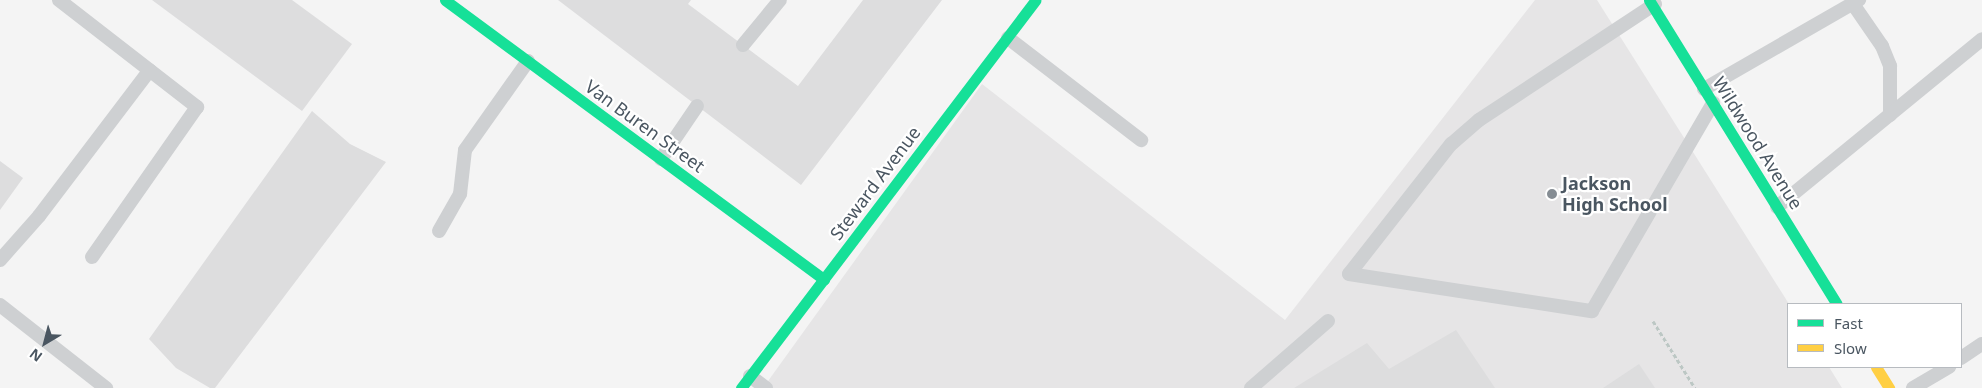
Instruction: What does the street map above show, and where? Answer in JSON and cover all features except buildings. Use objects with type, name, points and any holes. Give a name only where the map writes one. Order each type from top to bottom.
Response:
[{"type":"street","name":"Van Buren Street","points":[[445,0],[824,279]]},
{"type":"street","name":"Steward Avenue","points":[[741,388],[1036,0]]},
{"type":"street","name":"Wildwood Avenue","points":[[1653,2],[1704,89],[1836,303]]},
{"type":"street","points":[[1877,368],[1889,388]]},
{"type":"lane","points":[[59,0],[197,107],[92,257]]},
{"type":"lane","points":[[743,45],[780,0]]},
{"type":"lane","points":[[1653,2],[1478,120],[1451,144],[1349,274],[1592,310],[1713,103]]},
{"type":"lane","points":[[1704,89],[1856,2],[1882,46],[1890,66],[1890,115]]},
{"type":"lane","points":[[1008,38],[1142,140]]},
{"type":"lane","points":[[1777,207],[1982,39]]},
{"type":"lane","points":[[439,231],[460,194],[464,150],[528,61]]},
{"type":"lane","points":[[0,260],[39,216],[150,70]]},
{"type":"lane","points":[[661,159],[697,106]]},
{"type":"lane","points":[[0,305],[106,388]]},
{"type":"lane","points":[[1251,388],[1328,321]]},
{"type":"lane","points":[[1962,357],[1982,344]]},
{"type":"lane","points":[[1913,388],[1947,368]]},
{"type":"lane","points":[[750,376],[766,388]]},
{"type":"path","points":[[1653,321],[1695,388]]},
{"type":"shaded area","name":"Jackson High School","points":[[1535,0],[1597,0],[1788,303],[1787,368],[1830,368],[1842,388],[763,388],[982,84],[1285,320]]},
{"type":"traffic: fast","points":[[445,0],[824,279]]},
{"type":"traffic: fast","points":[[741,388],[1036,0]]},
{"type":"traffic: fast","points":[[1649,0],[1836,303]]},
{"type":"traffic: slow","points":[[1877,368],[1889,388]]},
{"type":"place","name":"Jackson High School","points":[[1552,194]]}]
